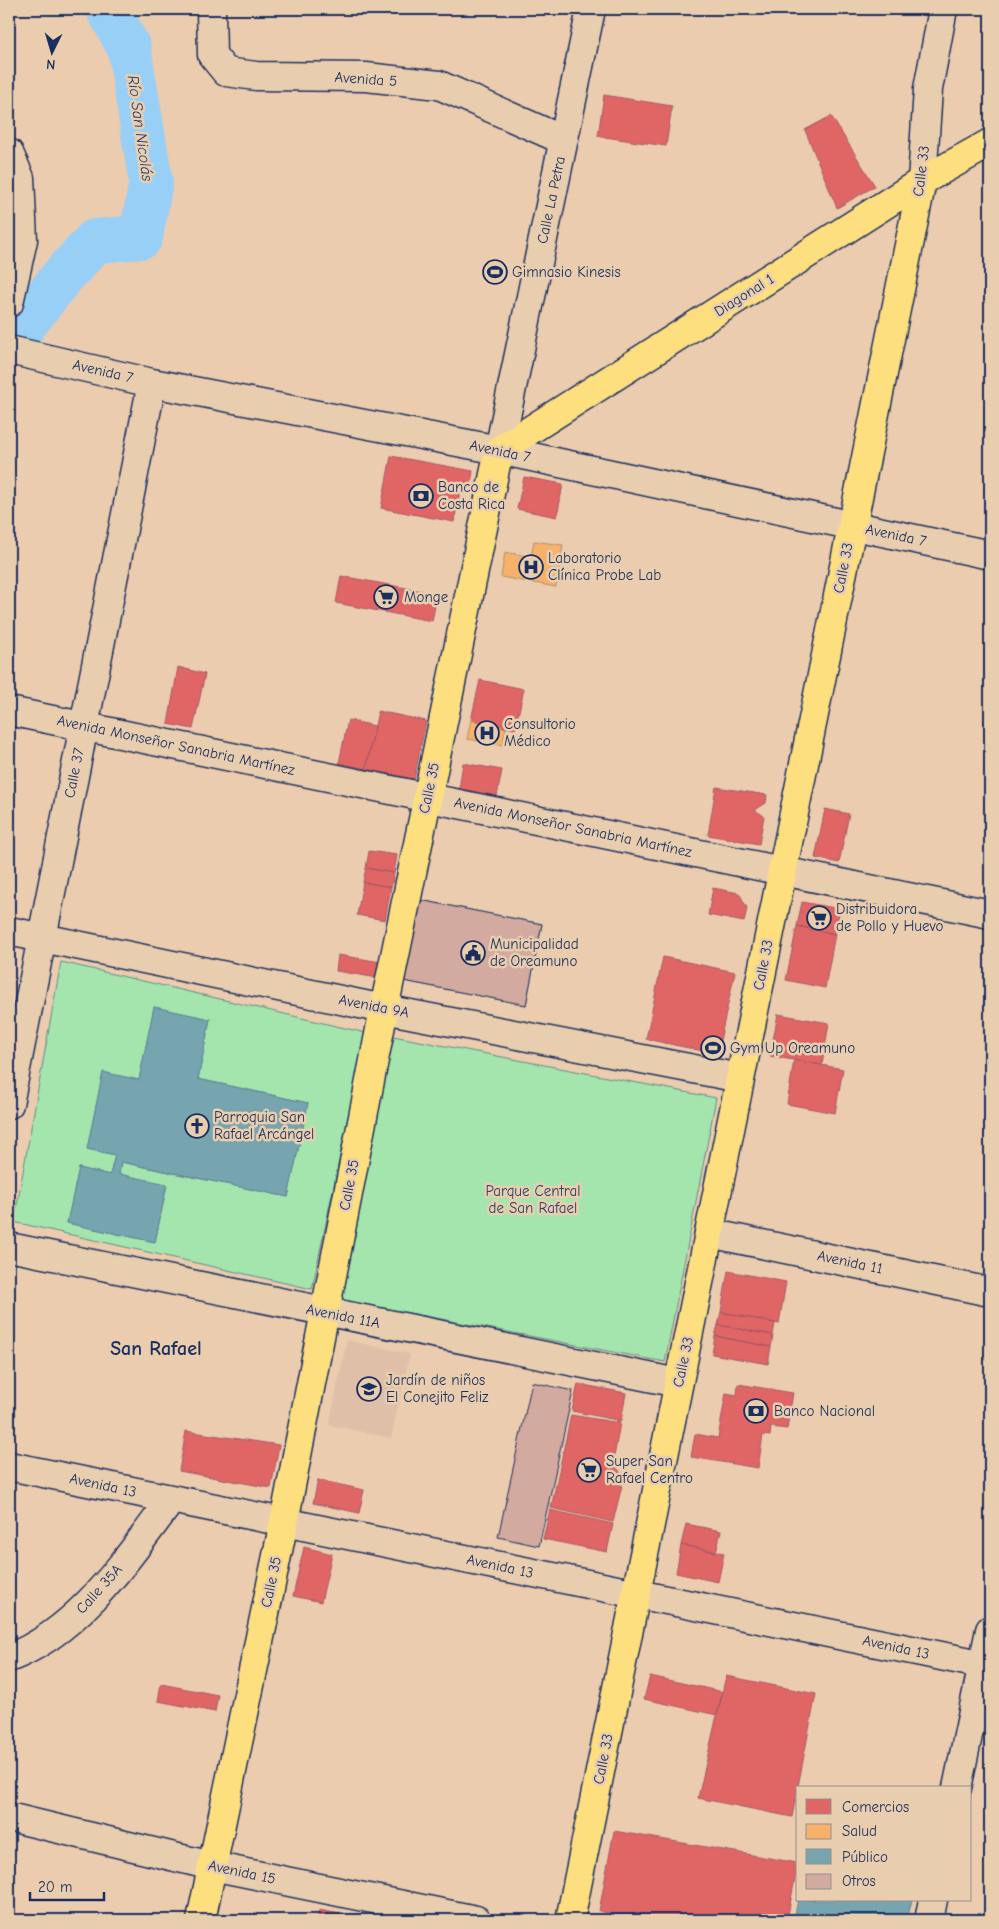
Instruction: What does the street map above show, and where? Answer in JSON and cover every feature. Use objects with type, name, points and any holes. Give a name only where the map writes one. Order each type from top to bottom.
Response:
[{"type":"main road","name":"Diagonal 1","points":[[499,450],[922,182],[990,143]]},
{"type":"main road","name":"Calle 33","points":[[570,1920],[922,182]]},
{"type":"main road","name":"Calle 35","points":[[201,1920],[284,1522],[384,1009],[499,450]]},
{"type":"street","name":"Avenida 5","points":[[211,9],[212,55],[226,72],[256,76],[366,77],[439,85],[563,140]]},
{"type":"street","name":"Calle La Petra","points":[[499,450],[590,9]]},
{"type":"street","name":"Calle 33","points":[[922,182],[928,88],[943,9]]},
{"type":"street","points":[[9,153],[20,178],[23,240],[9,303]]},
{"type":"street","name":"Avenida 7","points":[[9,350],[152,383],[499,450],[990,555]]},
{"type":"street","name":"Calle 37","points":[[9,1104],[152,383]]},
{"type":"street","name":"Avenida Monseñor Sanabria Martínez","points":[[9,710],[990,914]]},
{"type":"street","name":"Avenida 9A","points":[[9,930],[384,1009],[740,1078]]},
{"type":"street","name":"Avenida 11","points":[[709,1233],[990,1292]]},
{"type":"street","name":"Avenida 11A","points":[[9,1247],[678,1383]]},
{"type":"street","name":"Avenida 13","points":[[9,1466],[987,1666]]},
{"type":"street","name":"Calle 35A","points":[[9,1658],[30,1650],[74,1616],[114,1574],[172,1500]]},
{"type":"street","points":[[957,1786],[987,1666],[990,1630]]},
{"type":"street","name":"Avenida 15","points":[[9,1817],[212,1866],[476,1920]]},
{"type":"street","points":[[929,1920],[933,1902]]},
{"type":"shaded area","name":"Jardín de niños El Conejito Feliz","points":[[347,1340],[410,1354],[391,1438],[329,1425]]},
{"type":"green space","points":[[61,962],[366,1033],[312,1289],[14,1222]],"holes":[[[154,1007],[210,1019],[198,1079],[308,1103],[288,1197],[121,1162],[119,1174],[167,1185],[155,1242],[67,1223],[79,1168],[110,1175],[115,1155],[87,1149],[103,1073],[139,1080]]]},
{"type":"green space","name":"Parque Central de San Rafael","points":[[393,1036],[716,1098],[665,1362],[342,1300]]},
{"type":"building: Comercios","points":[[604,95],[672,106],[666,146],[598,136]]},
{"type":"building: Comercios","points":[[831,116],[875,186],[837,208],[805,130]]},
{"type":"building: Comercios","name":"Banco de Costa Rica","points":[[391,456],[473,471],[471,484],[462,482],[454,522],[381,508]]},
{"type":"building: Comercios","points":[[524,477],[563,484],[557,517],[517,509]]},
{"type":"building: Comercios","name":"Monge","points":[[341,576],[433,593],[436,601],[432,621],[336,603]]},
{"type":"building: Comercios","points":[[178,667],[205,674],[193,729],[168,724]]},
{"type":"building: Comercios","points":[[480,680],[524,689],[515,729],[471,720]]},
{"type":"building: Comercios","points":[[378,711],[426,721],[414,779],[366,769]]},
{"type":"building: Comercios","points":[[348,720],[375,726],[366,769],[339,763]]},
{"type":"building: Comercios","points":[[463,763],[502,770],[497,796],[459,789]]},
{"type":"building: Comercios","points":[[716,787],[767,795],[766,803],[755,810],[764,816],[759,844],[708,835]]},
{"type":"building: Comercios","points":[[825,809],[849,814],[839,863],[815,858]]},
{"type":"building: Comercios","points":[[369,851],[397,855],[394,873],[366,868]]},
{"type":"building: Comercios","points":[[366,868],[394,873],[391,887],[363,882]]},
{"type":"building: Comercios","points":[[363,882],[391,887],[385,920],[357,915]]},
{"type":"building: Comercios","points":[[713,888],[739,893],[747,908],[744,922],[708,915]]},
{"type":"building: Comercios","name":"Distribuidora de Pollo y Huevo","points":[[802,902],[840,909],[835,934],[797,926]]},
{"type":"building: Comercios","points":[[797,926],[835,934],[825,988],[786,980]]},
{"type":"building: Comercios","points":[[338,955],[381,962],[378,978],[336,971]]},
{"type":"building: Comercios","points":[[663,957],[735,972],[717,1054],[646,1039]]},
{"type":"building: Comercios","points":[[778,1014],[829,1023],[822,1065],[770,1056]]},
{"type":"building: Comercios","points":[[794,1060],[843,1069],[835,1113],[787,1104]]},
{"type":"building: Comercios","points":[[728,1271],[786,1282],[779,1324],[721,1312]]},
{"type":"building: Comercios","points":[[721,1312],[775,1323],[773,1335],[718,1325]]},
{"type":"building: Comercios","points":[[718,1325],[773,1335],[771,1347],[715,1336]]},
{"type":"building: Comercios","points":[[715,1336],[771,1347],[768,1364],[712,1354]]},
{"type":"building: Comercios","points":[[578,1384],[626,1393],[621,1421],[572,1411]]},
{"type":"building: Comercios","name":"Banco Nacional","points":[[738,1384],[793,1393],[787,1429],[771,1427],[770,1436],[763,1435],[758,1468],[691,1457],[695,1434],[718,1438],[726,1393],[737,1395]]},
{"type":"building: Comercios","name":"Super San Rafael Centro","points":[[571,1415],[620,1423],[613,1463],[624,1477],[613,1522],[551,1508]]},
{"type":"building: Comercios","points":[[186,1431],[279,1445],[271,1488],[179,1471]]},
{"type":"building: Comercios","points":[[318,1480],[364,1490],[359,1513],[313,1503]]},
{"type":"building: Comercios","points":[[550,1510],[613,1524],[607,1552],[543,1539]]},
{"type":"building: Comercios","points":[[686,1524],[721,1531],[716,1552],[681,1545]]},
{"type":"building: Comercios","points":[[681,1545],[724,1553],[718,1582],[676,1573]]},
{"type":"building: Comercios","points":[[304,1547],[332,1554],[321,1602],[293,1596]]},
{"type":"building: Comercios","points":[[650,1676],[723,1692],[717,1715],[644,1699]]},
{"type":"building: Comercios","points":[[726,1676],[816,1694],[798,1786],[796,1786],[792,1817],[698,1798]]},
{"type":"building: Comercios","points":[[161,1684],[218,1695],[215,1712],[158,1701]]},
{"type":"building: Comercios","points":[[614,1831],[796,1863],[796,1873],[787,1920],[641,1920],[599,1911]]},
{"type":"building: Comercios","points":[[319,1910],[372,1920],[317,1920]]},
{"type":"building: Salud","name":"Laboratorio Clínica Probe Lab","points":[[534,541],[563,545],[556,587],[501,577],[505,552],[531,557]]},
{"type":"building: Salud","name":"Consultorio Médico","points":[[471,720],[506,728],[503,745],[467,739]]},
{"type":"building: Público","name":"Municipalidad de Oreamuno","points":[[420,900],[542,924],[526,1005],[404,981]]},
{"type":"building: Público","name":"Parroquia San Rafael Arcángel","points":[[154,1007],[210,1019],[198,1079],[308,1103],[288,1197],[121,1162],[119,1174],[167,1184],[155,1242],[67,1223],[79,1168],[110,1175],[115,1155],[87,1149],[103,1072],[139,1080]]},
{"type":"building: Público","points":[[798,1902],[912,1902],[907,1920],[794,1920]]},
{"type":"building: Otros","name":"Municipalidad de Oreamuno","points":[[420,900],[542,924],[526,1005],[404,981]]},
{"type":"building: Otros","points":[[532,1382],[573,1391],[539,1546],[498,1537]]},
{"type":"waterway","name":"Río San Nicolás","points":[[18,333],[61,278],[95,241],[141,237],[151,182],[129,48],[108,9]]},
{"type":"place","name":"Gimnasio Kinesis","points":[[495,272]]},
{"type":"place","name":"Banco de Costa Rica","points":[[421,496]]},
{"type":"place","name":"Laboratorio Clínica Probe Lab","points":[[531,567]]},
{"type":"place","name":"Monge","points":[[386,597]]},
{"type":"place","name":"Consultorio Médico","points":[[487,733]]},
{"type":"place","name":"Distribuidora de Pollo y Huevo","points":[[819,918]]},
{"type":"place","name":"Municipalidad de Oreamuno","points":[[473,953]]},
{"type":"place","name":"Gym Up Oreamuno","points":[[713,1048]]},
{"type":"place","name":"Parroquia San Rafael Arcángel","points":[[197,1126]]},
{"type":"place","name":"Jardín de niños El Conejito Feliz","points":[[369,1389]]},
{"type":"place","name":"Banco Nacional","points":[[756,1411]]},
{"type":"place","name":"Super San Rafael Centro","points":[[589,1470]]},
{"type":"district","name":"San Rafael","points":[[156,1348]]}]
